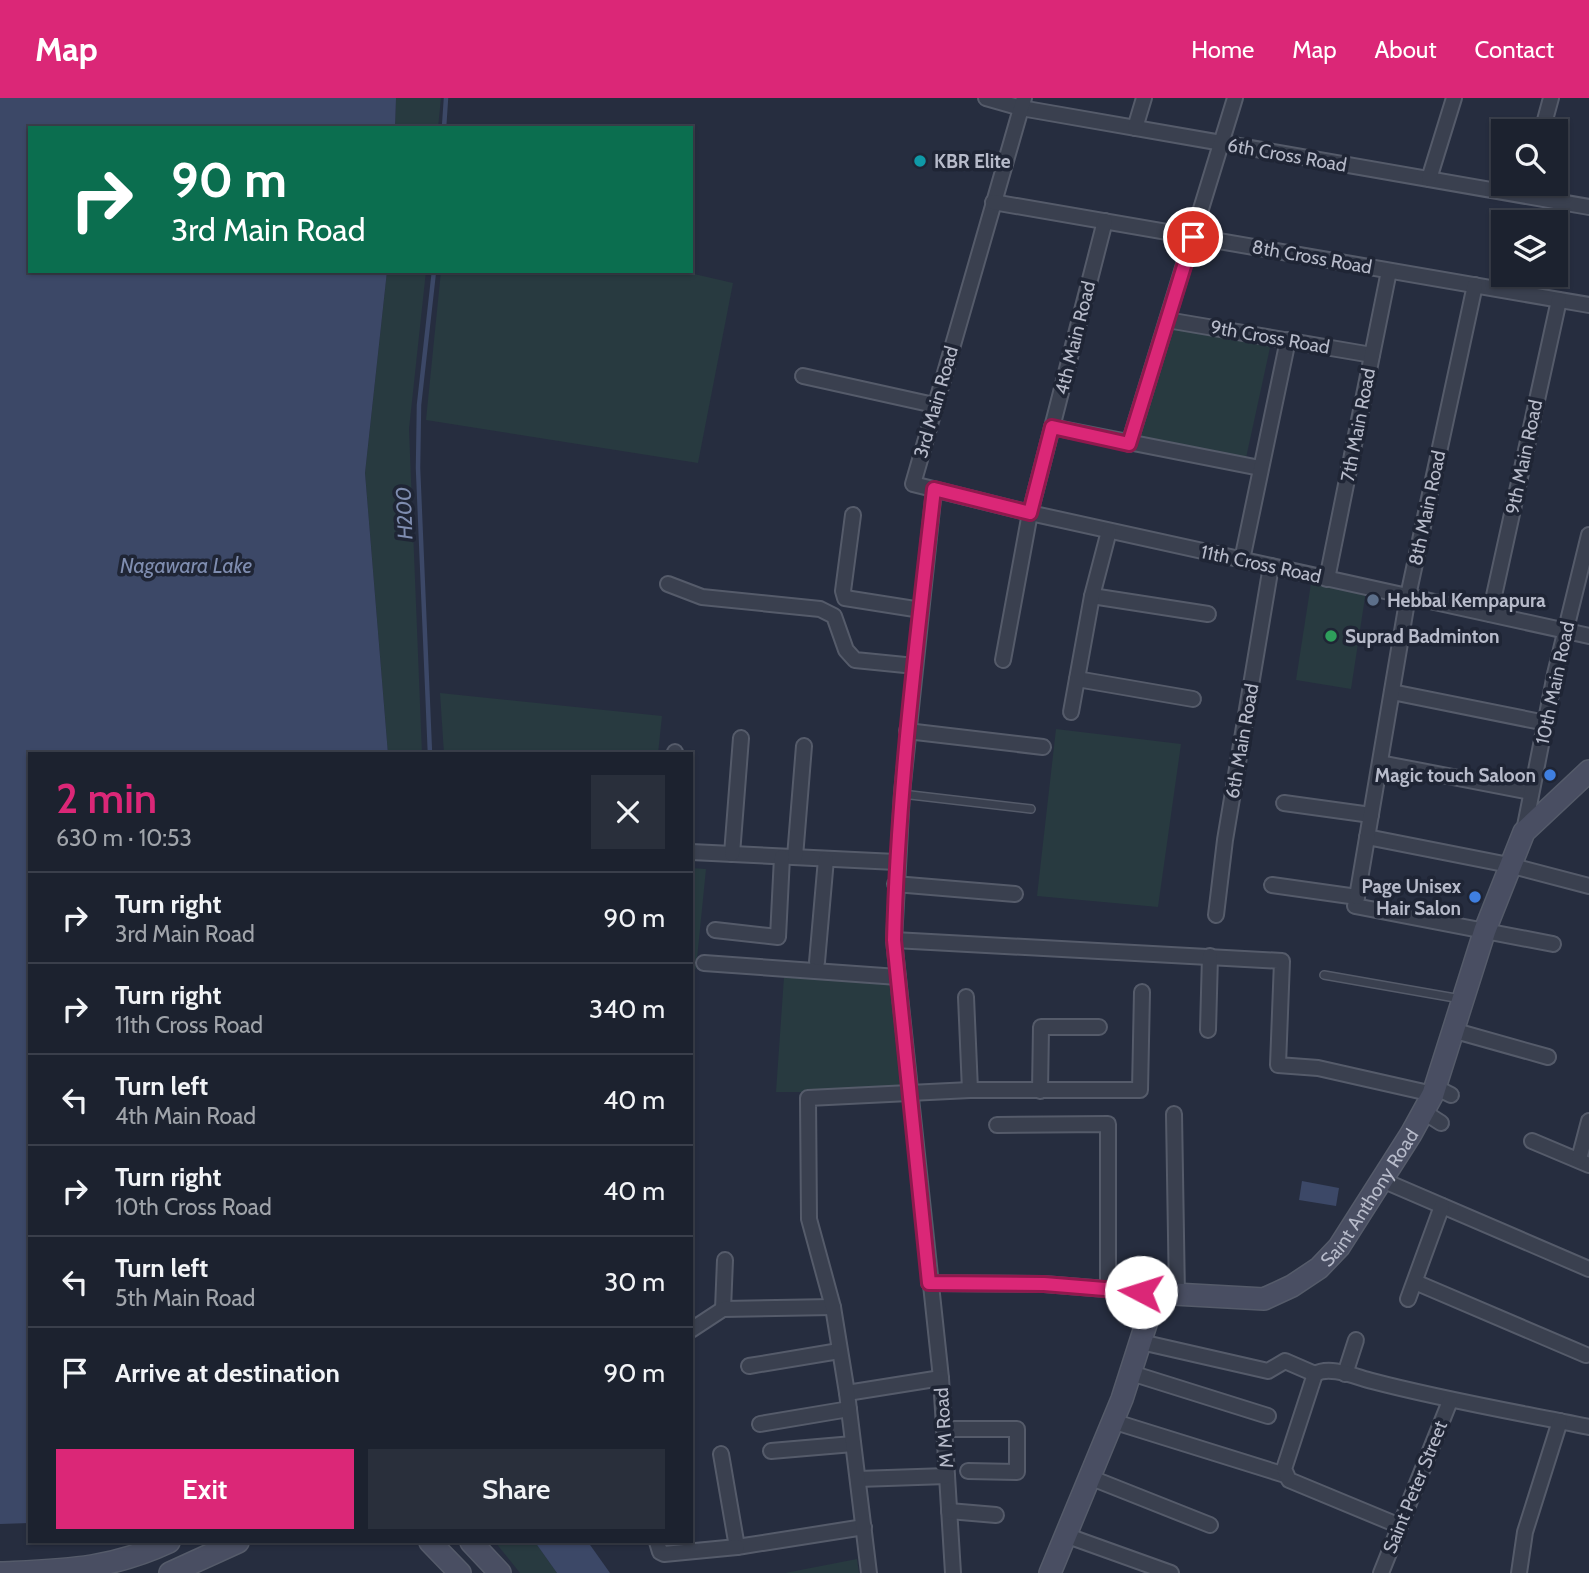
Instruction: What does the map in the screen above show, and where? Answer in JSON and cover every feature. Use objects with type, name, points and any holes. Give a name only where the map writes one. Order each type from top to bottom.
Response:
[{"type":"street","name":"6th Cross Road","points":[[986,98],[1221,144],[1429,179],[1491,186]]},
{"type":"street","points":[[1135,128],[1144,98]]},
{"type":"street","points":[[1129,444],[1235,98]]},
{"type":"street","points":[[1429,179],[1454,98]]},
{"type":"street","points":[[1545,119],[1551,98]]},
{"type":"street","name":"3rd Main Road","points":[[934,489],[913,484],[1022,103]]},
{"type":"street","name":"6th Cross Road","points":[[1548,196],[1589,207]]},
{"type":"street","name":"8th Cross Road","points":[[993,202],[1589,305]]},
{"type":"street","name":"4th Main Road","points":[[1003,660],[1030,513],[1105,221]]},
{"type":"street","name":"7th Main Road","points":[[1327,579],[1390,271]]},
{"type":"street","name":"8th Main Road","points":[[1357,897],[1408,596],[1475,285]]},
{"type":"street","name":"9th Main Road","points":[[1490,614],[1559,300]]},
{"type":"street","name":"9th Cross Road","points":[[1167,320],[1373,355]]},
{"type":"street","points":[[1242,560],[1289,340]]},
{"type":"street","points":[[803,376],[934,405]]},
{"type":"street","points":[[1052,427],[1260,468]]},
{"type":"street","points":[[929,1283],[894,940],[896,862],[907,730],[934,489]]},
{"type":"street","name":"11th Cross Road","points":[[934,489],[1109,531],[1589,636]]},
{"type":"street","points":[[853,515],[843,591],[845,598],[921,610]]},
{"type":"street","points":[[1071,712],[1092,596],[1109,531]]},
{"type":"street","name":"10th Main Road","points":[[1524,832],[1589,535]]},
{"type":"street","name":"6th Main Road","points":[[1216,915],[1225,840],[1271,566]]},
{"type":"street","points":[[668,584],[702,597],[820,609],[834,615],[846,650],[855,660],[915,666]]},
{"type":"street","points":[[1092,596],[1208,614]]},
{"type":"street","points":[[1077,679],[1193,699]]},
{"type":"street","points":[[1392,692],[1546,723]]},
{"type":"street","points":[[907,730],[1043,747]]},
{"type":"street","points":[[732,854],[741,738]]},
{"type":"street","points":[[715,930],[778,937],[804,746]]},
{"type":"street","points":[[1380,763],[1531,792]]},
{"type":"street","name":"Saint Anthony Road","points":[[929,1283],[1044,1284],[1166,1295],[1264,1300],[1319,1268],[1339,1247],[1437,1102],[1452,1030],[1485,930],[1524,832],[1589,771]]},
{"type":"street","points":[[1284,803],[1371,815]]},
{"type":"street","points":[[1367,836],[1509,865],[1589,886]]},
{"type":"street","points":[[693,852],[896,862]]},
{"type":"street","points":[[817,962],[826,859]]},
{"type":"street","points":[[895,884],[1015,894]]},
{"type":"street","points":[[1272,885],[1357,897],[1355,906],[1553,944]]},
{"type":"street","points":[[894,940],[1282,961],[1278,1065],[1318,1068],[1437,1102]]},
{"type":"street","points":[[1208,1030],[1210,956]]},
{"type":"street","points":[[704,963],[898,977]]},
{"type":"street","points":[[869,1573],[847,1393],[832,1307],[809,1219],[808,1098],[970,1090],[1140,1090],[1142,992]]},
{"type":"street","points":[[967,998],[970,1090]]},
{"type":"street","points":[[1040,1091],[1041,1027],[1099,1027]]},
{"type":"street","points":[[1452,1030],[1548,1057]]},
{"type":"street","points":[[1050,1573],[1141,1342],[1166,1295],[1174,1114]]},
{"type":"street","points":[[1532,1141],[1584,1162],[1589,1121]]},
{"type":"street","points":[[997,1125],[1108,1124],[1108,1289]]},
{"type":"street","points":[[1382,1180],[1589,1269]]},
{"type":"street","points":[[1408,1299],[1442,1206]]},
{"type":"street","points":[[723,1309],[725,1259]]},
{"type":"street","points":[[1415,1282],[1586,1355]]},
{"type":"street","name":"M M Road","points":[[929,1283],[941,1378],[953,1573]]},
{"type":"street","points":[[693,1329],[723,1309],[832,1307]]},
{"type":"street","points":[[1346,1374],[1356,1340]]},
{"type":"street","points":[[1141,1342],[1268,1371],[1285,1362],[1315,1374],[1325,1371],[1346,1374],[1450,1401],[1589,1427]]},
{"type":"street","points":[[749,1366],[839,1351]]},
{"type":"street","points":[[1131,1373],[1268,1416]]},
{"type":"street","points":[[1315,1374],[1284,1469],[1285,1475],[1289,1480],[1400,1526]]},
{"type":"street","points":[[847,1393],[941,1378]]},
{"type":"street","name":"Saint Peter Street","points":[[1381,1573],[1450,1401]]},
{"type":"street","points":[[760,1424],[849,1409]]},
{"type":"street","points":[[1112,1421],[1285,1475]]},
{"type":"street","points":[[1519,1573],[1525,1532],[1560,1421]]},
{"type":"street","points":[[944,1429],[1017,1429],[1017,1472],[968,1471]]},
{"type":"street","points":[[771,1451],[853,1444]]},
{"type":"street","points":[[721,1454],[737,1547]]},
{"type":"street","points":[[858,1479],[947,1476]]},
{"type":"street","points":[[1089,1477],[1210,1525]]},
{"type":"street","points":[[949,1511],[996,1515]]},
{"type":"street","points":[[657,1543],[660,1552],[664,1554],[737,1547],[864,1527]]},
{"type":"street","points":[[1065,1535],[1171,1573]]},
{"type":"street","points":[[0,1573],[82,1569],[134,1558],[167,1543]]},
{"type":"street","points":[[170,1573],[236,1543]]},
{"type":"street","points":[[431,1543],[460,1573]]},
{"type":"street","points":[[472,1543],[500,1573]]},
{"type":"lane","points":[[902,793],[1031,809]]},
{"type":"lane","points":[[1324,975],[1462,999]]},
{"type":"shaded area","points":[[396,98],[441,98],[438,126],[395,126]]},
{"type":"shaded area","points":[[387,273],[426,273],[409,429],[422,752],[388,752],[365,473]]},
{"type":"shaded area","points":[[441,273],[690,273],[733,283],[698,463],[426,420]]},
{"type":"shaded area","points":[[1173,326],[1271,343],[1246,458],[1139,441]]},
{"type":"shaded area","name":"Suprad Badminton","points":[[1311,583],[1366,591],[1351,689],[1296,680]]},
{"type":"shaded area","points":[[440,693],[662,716],[658,752],[444,752]]},
{"type":"shaded area","points":[[1056,729],[1181,744],[1158,907],[1037,896]]},
{"type":"shaded area","points":[[693,868],[706,869],[696,969],[693,968]]},
{"type":"shaded area","points":[[784,977],[893,981],[902,1092],[776,1092]]},
{"type":"shaded area","points":[[496,1543],[536,1543],[557,1573],[520,1573]]},
{"type":"shaded area","points":[[857,1559],[859,1573],[785,1573]]},
{"type":"water","name":"Nagawara Lake","points":[[0,98],[396,98],[395,126],[28,126],[28,273],[387,273],[365,473],[388,752],[28,752],[28,1523],[0,1524]]},
{"type":"water","points":[[1302,1181],[1339,1188],[1336,1206],[1299,1200]]},
{"type":"water","points":[[536,1543],[589,1543],[610,1573],[557,1573]]},
{"type":"waterway","name":"H200","points":[[444,126],[446,98]]},
{"type":"waterway","name":"H200","points":[[430,752],[418,468],[419,405],[434,273]]},
{"type":"place","name":"KBR Elite","points":[[920,161]]},
{"type":"place","name":"Hebbal Kempapura","points":[[1373,600]]},
{"type":"place","name":"Suprad Badminton","points":[[1331,636]]},
{"type":"place","name":"Magic touch Saloon","points":[[1550,775]]},
{"type":"place","name":"Page Unisex Hair Salon","points":[[1475,897]]},
{"type":"route","points":[[1141,1292],[1044,1284],[929,1283],[894,940],[895,884],[907,730],[934,489],[1030,513],[1052,427],[1129,444],[1193,237]]}]
